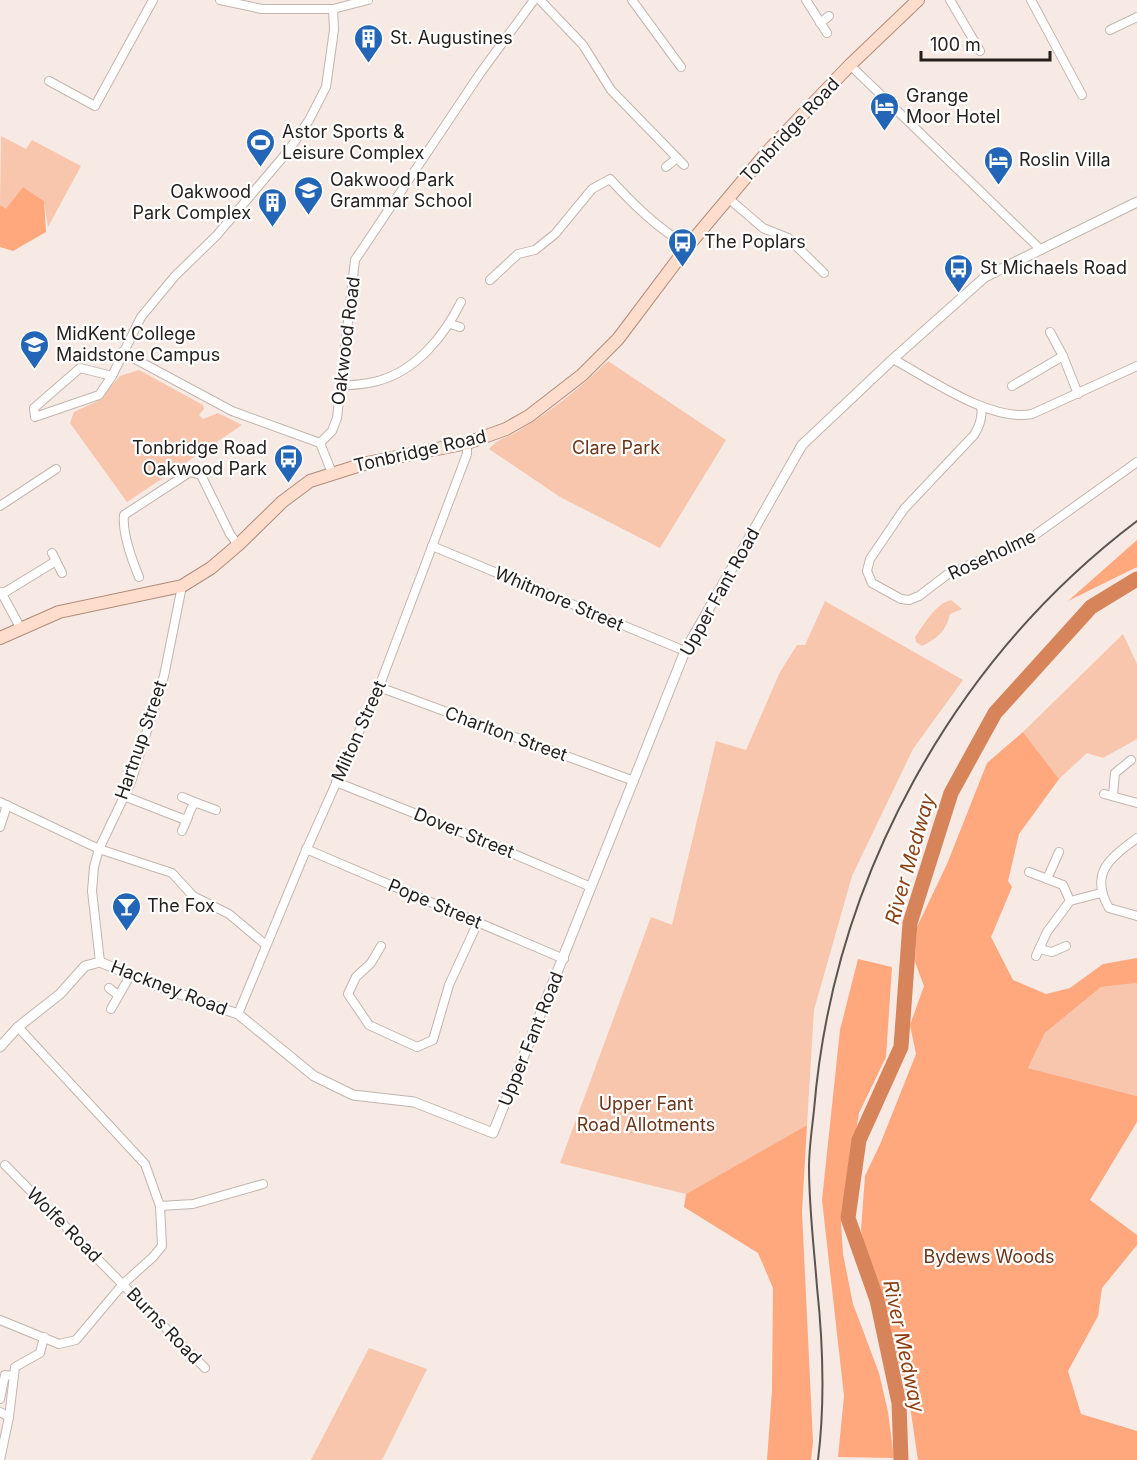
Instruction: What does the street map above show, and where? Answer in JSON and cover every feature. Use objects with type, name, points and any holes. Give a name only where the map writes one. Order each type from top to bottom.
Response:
[{"type":"main road","name":"Tonbridge Road","points":[[0,638],[20,627],[59,612],[182,586],[211,568],[291,495],[310,481],[367,463],[467,443],[506,429],[529,416],[582,375],[618,339],[688,246],[768,151],[914,1]]},
{"type":"street","points":[[49,81],[95,106],[153,0]]},
{"type":"street","points":[[220,0],[262,9],[333,9],[368,0]]},
{"type":"street","name":"Oakwood Road","points":[[320,443],[335,425],[355,260],[474,82],[534,0]]},
{"type":"street","points":[[540,0],[583,45],[611,90],[684,165]]},
{"type":"street","points":[[632,0],[681,67]]},
{"type":"street","points":[[806,0],[827,33]]},
{"type":"street","points":[[950,0],[980,51]]},
{"type":"street","points":[[1031,0],[1082,95]]},
{"type":"street","points":[[112,376],[80,368],[34,408],[35,417],[99,395],[112,376],[141,317],[175,276],[218,235],[289,150],[309,120],[326,87],[334,30],[333,9]]},
{"type":"street","points":[[820,23],[829,16]]},
{"type":"street","points":[[1110,30],[1137,17]]},
{"type":"street","points":[[850,65],[1041,250]]},
{"type":"street","points":[[666,167],[677,158]]},
{"type":"street","points":[[490,280],[518,254],[535,250],[555,234],[592,189],[610,179],[649,220],[688,246]]},
{"type":"street","points":[[728,198],[763,228],[788,238],[824,273]]},
{"type":"street","name":"Upper Fant Road","points":[[493,1133],[685,651],[802,445],[893,359],[985,277],[1137,202]]},
{"type":"street","points":[[341,386],[378,381],[403,372],[435,344],[450,324],[461,302]]},
{"type":"street","points":[[450,324],[460,327]]},
{"type":"street","points":[[1050,332],[1063,356],[1078,394]]},
{"type":"street","points":[[122,352],[232,411],[320,443],[332,473]]},
{"type":"street","points":[[1012,386],[1063,356]]},
{"type":"street","points":[[893,359],[981,407],[996,413],[1025,416],[1137,366]]},
{"type":"street","name":"Roseholme","points":[[981,407],[980,423],[974,435],[904,509],[870,559],[867,571],[872,583],[901,599],[909,600],[919,596],[948,573],[1028,540],[1137,462]]},
{"type":"street","name":"Milton Street","points":[[238,1014],[306,849],[378,687],[467,454],[467,443]]},
{"type":"street","points":[[0,506],[56,469]]},
{"type":"street","points":[[139,577],[123,526],[124,515],[190,472],[201,475],[230,534],[238,545]]},
{"type":"street","name":"Whitmore Street","points":[[432,546],[685,651]]},
{"type":"street","points":[[51,552],[62,573]]},
{"type":"street","points":[[20,627],[1,592],[56,561]]},
{"type":"street","name":"Hartnup Street","points":[[100,962],[92,891],[99,849],[131,782],[164,676],[182,586]]},
{"type":"street","name":"Charlton Street","points":[[378,687],[634,781]]},
{"type":"street","points":[[1113,795],[1115,773],[1131,760]]},
{"type":"street","name":"Dover Street","points":[[336,782],[591,887]]},
{"type":"street","points":[[1104,794],[1137,803]]},
{"type":"street","points":[[124,796],[181,819],[188,817]]},
{"type":"street","points":[[182,797],[216,810]]},
{"type":"street","points":[[0,827],[3,803],[99,849],[172,873],[193,896],[229,914],[266,945]]},
{"type":"street","points":[[182,831],[193,805],[197,803]]},
{"type":"street","points":[[1137,838],[1113,856],[1101,877],[1101,893],[1109,908],[1137,916]]},
{"type":"street","name":"Pope Street","points":[[306,849],[564,959]]},
{"type":"street","points":[[1047,879],[1059,852]]},
{"type":"street","points":[[1029,872],[1064,885],[1070,901]]},
{"type":"street","points":[[1066,946],[1052,952],[1038,952],[1047,932],[1070,901],[1101,893]]},
{"type":"street","points":[[381,946],[371,963],[356,977],[348,994],[369,1025],[417,1047],[433,1040],[449,985],[478,922]]},
{"type":"street","points":[[0,1047],[18,1027],[60,994],[86,966],[100,962]]},
{"type":"street","name":"Hackney Road","points":[[100,962],[157,986],[238,1014],[314,1076],[353,1095],[414,1102],[493,1133]]},
{"type":"street","points":[[111,1009],[130,974]]},
{"type":"street","points":[[109,988],[118,995]]},
{"type":"street","points":[[0,1320],[59,1344],[76,1340],[123,1284],[162,1246],[160,1206],[145,1164],[18,1027]]},
{"type":"street","name":"Wolfe Road","points":[[5,1165],[123,1284]]},
{"type":"street","points":[[160,1206],[193,1204],[263,1184]]},
{"type":"street","name":"Burns Road","points":[[123,1284],[205,1368]]},
{"type":"street","points":[[0,1460],[9,1417],[15,1367],[40,1353],[44,1337]]},
{"type":"street","points":[[0,1399],[5,1375],[13,1376]]},
{"type":"street","points":[[0,1412],[9,1417]]},
{"type":"green space","points":[[1,136],[26,149],[32,140],[81,166],[48,227],[44,201],[23,187],[6,210],[0,205]]},
{"type":"green space","points":[[23,187],[44,201],[46,232],[13,251],[0,247],[0,205],[6,209]]},
{"type":"green space","name":"Clare Park","points":[[608,361],[726,440],[660,548],[560,497],[489,449],[555,406]]},
{"type":"green space","points":[[139,370],[203,405],[204,409],[199,415],[203,419],[218,413],[242,425],[127,502],[70,423],[74,412],[98,401],[120,376]]},
{"type":"green space","points":[[1137,540],[1137,567],[1068,601]]},
{"type":"green space","points":[[951,600],[962,609],[950,614],[944,629],[933,640],[922,646],[916,642],[915,637],[930,616],[945,602]]},
{"type":"green space","name":"Upper Fant Road Allotments","points":[[825,601],[963,680],[913,749],[852,876],[814,1010],[807,1125],[686,1194],[560,1163],[651,917],[672,925],[716,741],[746,750],[780,672],[797,645],[805,645]]},
{"type":"green space","points":[[1123,634],[1137,664],[1137,739],[1103,758],[1087,753],[1059,779],[1023,732]]},
{"type":"green space","name":"Bydews Woods","points":[[1023,732],[1059,779],[1019,834],[1008,881],[1012,887],[991,937],[1013,980],[1046,994],[1070,988],[1103,964],[1137,958],[1137,983],[1101,987],[1045,1033],[1028,1068],[1137,1096],[1137,1122],[1090,1200],[1137,1235],[1137,1245],[1102,1288],[1098,1316],[1068,1371],[1081,1414],[1137,1431],[1137,1460],[918,1460],[910,1406],[861,1230],[865,1176],[916,1054],[910,1025],[924,986],[915,962],[917,927],[947,864],[987,763]]},
{"type":"green space","points":[[858,959],[892,967],[886,1057],[859,1113],[841,1222],[843,1254],[853,1304],[879,1373],[888,1412],[894,1458],[838,1457],[844,1396],[822,1200],[840,1030]]},
{"type":"green space","points":[[1137,983],[1137,1096],[1028,1068],[1045,1033],[1101,987]]},
{"type":"green space","points":[[807,1125],[802,1212],[813,1442],[811,1460],[767,1460],[772,1390],[773,1288],[758,1253],[684,1207],[686,1194]]},
{"type":"green space","points":[[369,1348],[427,1369],[382,1460],[311,1460]]},
{"type":"waterway","name":"River Medway","points":[[901,1460],[899,1403],[877,1300],[848,1218],[859,1140],[901,1047],[910,923],[951,793],[995,713],[1091,607],[1137,579]]},
{"type":"railway","points":[[818,1460],[822,1417],[822,1352],[809,1182],[810,1153],[826,1024],[846,941],[876,859],[913,782],[959,708],[1011,640],[1071,577],[1137,521]]},
{"type":"place","name":"St. Augustines","points":[[369,64]]},
{"type":"place","name":"Grange Moor Hotel","points":[[885,132]]},
{"type":"place","name":"Astor Sports & Leisure Complex","points":[[261,168]]},
{"type":"place","name":"Roslin Villa","points":[[998,186]]},
{"type":"place","name":"Oakwood Park Grammar School","points":[[309,216]]},
{"type":"place","name":"Oakwood Park Complex","points":[[272,228]]},
{"type":"place","name":"The Poplars","points":[[683,268]]},
{"type":"place","name":"St Michaels Road","points":[[959,294]]},
{"type":"place","name":"MidKent College Maidstone Campus","points":[[35,370]]},
{"type":"place","name":"Tonbridge Road Oakwood Park","points":[[288,484]]},
{"type":"place","name":"The Fox","points":[[126,932]]}]
